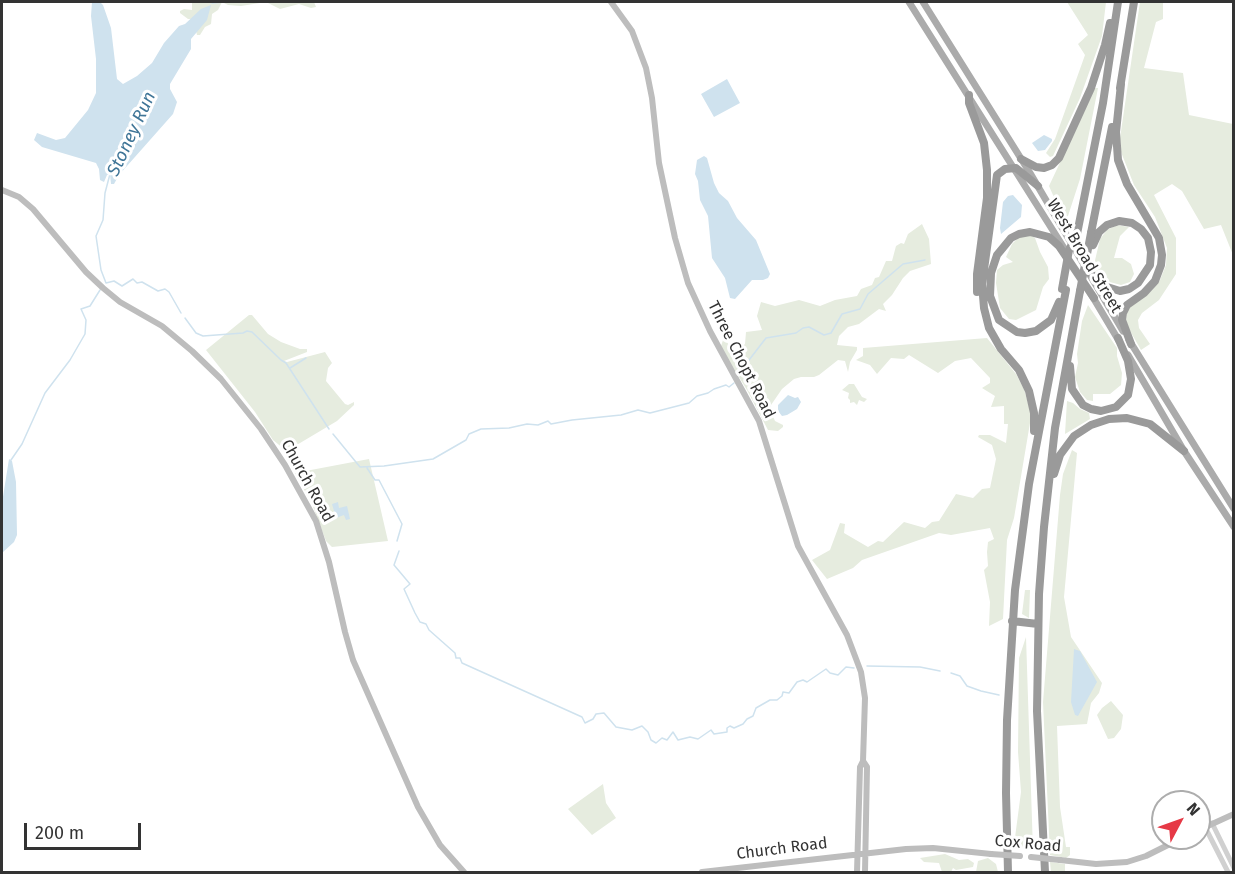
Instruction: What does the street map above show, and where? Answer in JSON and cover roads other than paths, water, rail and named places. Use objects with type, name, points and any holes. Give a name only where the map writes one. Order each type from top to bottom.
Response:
[{"type":"highway","points":[[1021,159],[1036,167],[1044,168],[1052,165],[1059,158],[1097,73],[1115,2]]},
{"type":"highway","points":[[1008,873],[1006,749],[1012,621],[1029,484],[1064,290],[1103,103],[1115,2]]},
{"type":"highway","points":[[1044,873],[1038,761],[1038,624],[1044,527],[1055,428],[1076,308],[1121,84],[1134,2]]},
{"type":"highway","points":[[1121,84],[1116,132],[1118,160],[1127,184],[1159,238],[1162,255],[1155,281],[1144,293],[1127,305],[1123,313],[1122,320],[1131,344]]},
{"type":"highway","points":[[969,95],[969,103],[984,143],[987,170],[987,198],[977,274],[977,295],[984,322],[1023,378],[1033,405],[1035,423],[1028,461],[1029,484]]},
{"type":"highway","points":[[1001,349],[989,328],[982,300],[982,276],[995,179],[1002,170],[1014,168],[1020,170],[1038,186]]},
{"type":"highway","points":[[1080,291],[1087,278],[1093,245],[1099,232],[1107,225],[1119,221],[1132,223],[1142,229],[1148,238],[1151,252],[1150,265],[1138,284],[1129,289],[1120,291],[1104,286],[1087,270]]},
{"type":"highway","points":[[1064,290],[1054,315],[1043,328],[1025,333],[1007,327],[997,316],[990,296],[991,273],[999,251],[1011,238],[1019,234],[1030,232],[1045,235],[1059,246],[1094,298]]},
{"type":"highway","points":[[1074,320],[1070,382],[1079,401],[1091,409],[1104,411],[1113,408],[1123,402],[1130,391],[1130,365],[1118,338]]},
{"type":"highway","points":[[1044,527],[1059,459],[1074,436],[1091,424],[1119,418],[1138,420],[1154,427],[1185,451]]},
{"type":"highway","points":[[1012,621],[1038,624]]},
{"type":"main road","name":"Three Chopt Road","points":[[611,2],[632,31],[646,68],[652,98],[659,164],[688,283],[710,331],[756,416],[798,546],[847,635],[859,664],[865,693],[857,873]]},
{"type":"main road","name":"West Broad Street","points":[[909,2],[969,95],[1233,527]]},
{"type":"main road","name":"West Broad Street","points":[[923,2],[1038,186],[1131,344],[1233,509]]},
{"type":"main road","name":"Church Road","points":[[2,190],[19,197],[33,209],[86,272],[103,288],[120,302],[170,332],[206,363],[236,396],[268,439],[300,489],[316,521],[329,562],[353,660],[393,752],[426,823],[445,851],[464,873]]},
{"type":"main road","name":"Three Chopt Road","points":[[863,761],[867,767],[865,873]]},
{"type":"main road","points":[[1212,823],[1233,814]]},
{"type":"main road","name":"Cox Road","points":[[866,853],[926,848],[1107,865],[1127,862],[1158,850]]},
{"type":"main road","name":"Church Road","points":[[702,873],[866,853]]},
{"type":"street","points":[[1212,823],[1233,868]]},
{"type":"street","points":[[1211,844],[1228,873]]},
{"type":"water","points":[[92,2],[100,2],[103,5],[111,28],[117,79],[123,84],[152,63],[164,43],[179,26],[185,24],[201,9],[211,5],[207,20],[191,39],[191,49],[170,84],[170,89],[177,102],[173,114],[119,175],[114,184],[111,184],[110,174],[104,182],[100,180],[96,163],[42,147],[34,140],[37,133],[56,140],[65,138],[88,110],[96,93]]},
{"type":"water","points":[[727,79],[740,103],[714,117],[701,94]]},
{"type":"water","points":[[1044,135],[1052,141],[1045,150],[1038,151],[1032,143]]},
{"type":"water","points":[[704,156],[707,158],[719,193],[728,201],[737,218],[756,240],[770,274],[763,280],[752,280],[735,299],[730,298],[725,278],[712,258],[708,216],[700,200],[695,174],[697,160]]},
{"type":"water","points":[[1013,195],[1022,205],[1021,217],[1001,234],[1003,202],[1008,196]]},
{"type":"water","points":[[788,395],[798,397],[801,402],[797,409],[782,416],[778,411],[778,405]]},
{"type":"water","points":[[9,459],[12,461],[16,482],[17,535],[14,542],[2,553],[2,503]]},
{"type":"water","points":[[338,502],[339,508],[347,506],[350,519],[346,520],[344,515],[336,518],[332,504]]},
{"type":"water","points":[[1074,649],[1080,651],[1097,682],[1078,716],[1075,715],[1071,702]]},
{"type":"waterway","points":[[212,3],[223,2]]},
{"type":"waterway","name":"Stoney Run","points":[[110,174],[105,193],[103,220],[96,236],[101,270],[106,283],[114,281],[122,286],[133,279],[137,283],[142,282],[158,291],[165,289],[181,313]]},
{"type":"waterway","points":[[739,373],[766,338],[796,333],[809,327],[824,335],[831,333],[842,314],[860,309],[868,294],[903,264],[925,260]]},
{"type":"waterway","name":"Stoney Run","points":[[11,460],[22,444],[45,393],[70,360],[85,334],[86,320],[81,309],[90,306],[100,290]]},
{"type":"waterway","points":[[185,318],[196,333],[203,336],[252,332],[286,363],[329,429]]},
{"type":"waterway","points":[[290,368],[306,358]]},
{"type":"waterway","points":[[333,434],[360,467],[384,466],[433,459],[466,440],[469,434],[481,429],[538,425],[548,421],[551,424],[621,415],[638,410],[650,413],[689,403],[697,396],[726,385],[729,387],[734,383]]},
{"type":"waterway","points":[[367,468],[375,480],[379,480],[402,524],[397,541]]},
{"type":"waterway","points":[[399,551],[394,565],[410,584],[404,589],[420,622],[426,624],[429,630],[455,653],[456,658],[460,658],[462,663],[582,717],[585,723],[593,719],[596,714],[604,713],[616,727],[632,730],[642,726],[648,732],[651,740],[656,743],[662,738],[667,740],[673,732],[678,740],[690,737],[698,739],[711,730],[714,734],[727,732],[730,726],[734,728],[753,716],[756,708],[770,700],[777,700],[783,692],[789,693],[797,682],[803,680],[807,682],[826,669],[838,675],[846,667],[854,668]]},
{"type":"waterway","points":[[867,666],[920,667],[940,671]]},
{"type":"waterway","points":[[951,673],[960,676],[967,686],[999,695]]}]
